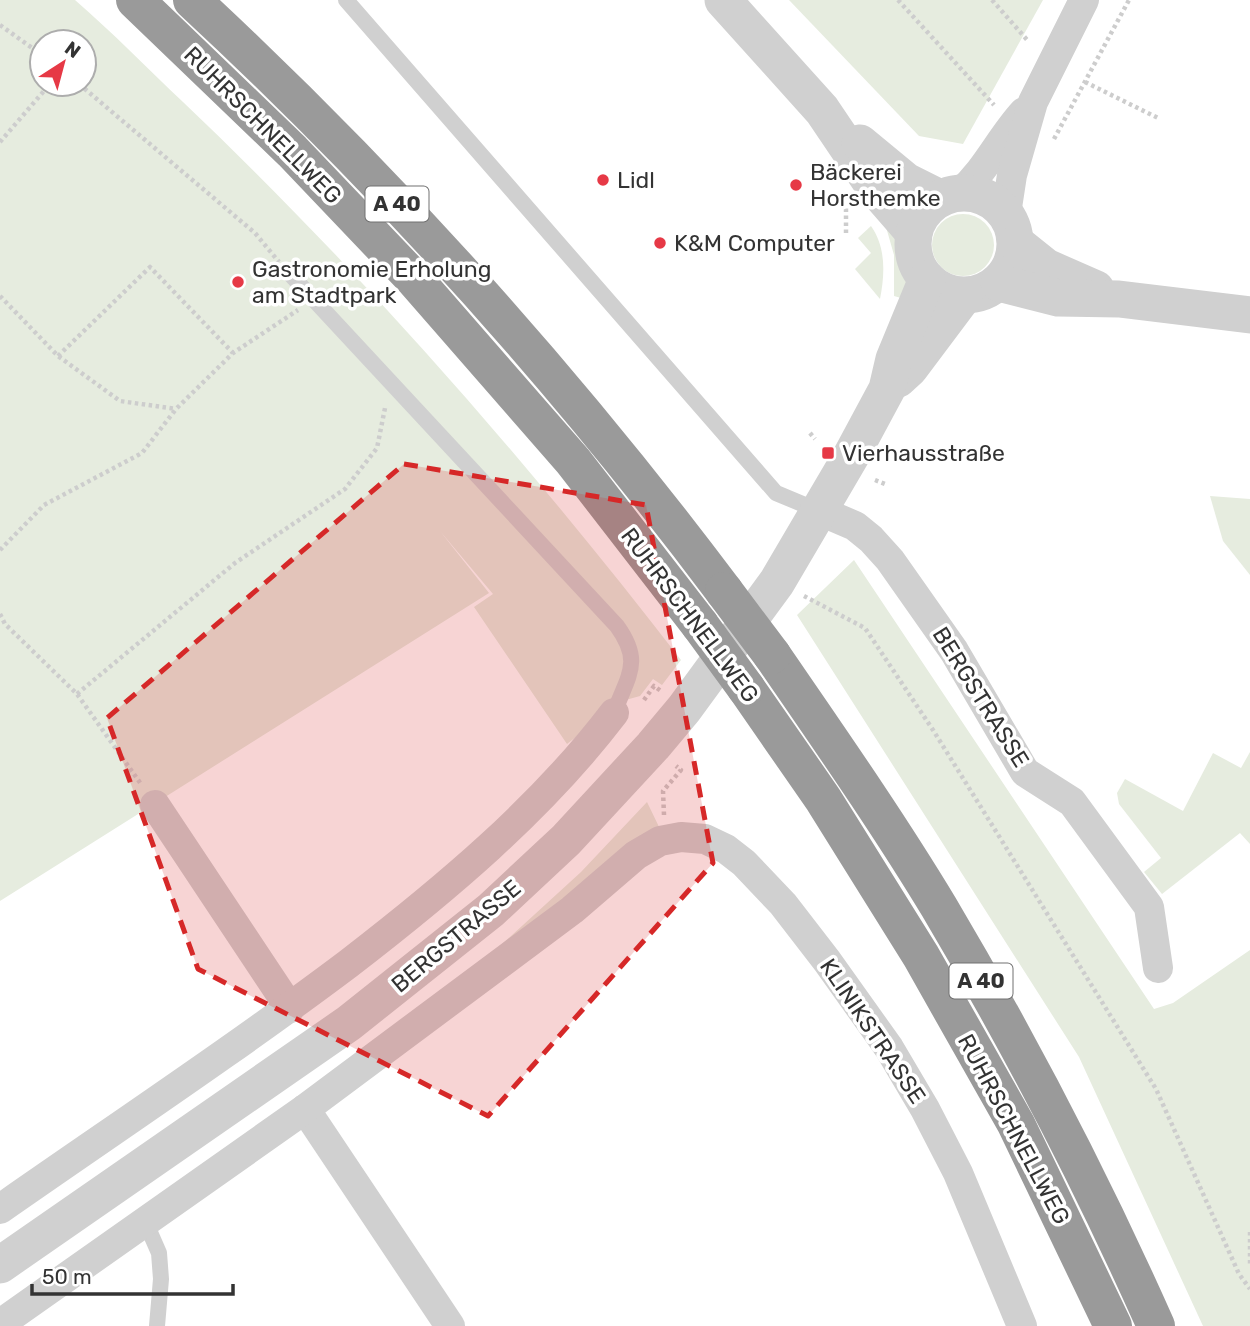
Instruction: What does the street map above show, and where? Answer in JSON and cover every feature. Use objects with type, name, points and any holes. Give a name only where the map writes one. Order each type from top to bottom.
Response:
[{"type":"highway","name":"RUHRSCHNELLWEG","points":[[135,0],[292,151],[415,280],[573,461],[700,625],[822,799],[921,956],[1016,1124],[1113,1326]]},
{"type":"highway","name":"RUHRSCHNELLWEG","points":[[192,0],[312,117],[461,273],[606,441],[772,655],[874,805],[974,968],[1077,1158],[1156,1326]]},
{"type":"street","points":[[723,0],[822,110],[906,181],[950,195],[983,196],[993,201],[1011,228],[1046,267],[1119,299]]},
{"type":"street","points":[[1033,102],[1014,123],[976,178],[921,216],[914,233],[916,264],[927,279],[941,290],[964,296],[975,295],[999,283],[1012,264],[1012,175],[1033,102],[1084,0]]},
{"type":"street","points":[[822,110],[874,187],[914,233]]},
{"type":"street","name":"BERGSTRASSE","points":[[0,1265],[349,1023],[491,910],[566,840],[653,746],[690,701],[777,582],[820,511],[887,389],[894,359],[927,279]]},
{"type":"street","points":[[999,283],[1058,298],[1119,299],[1250,315]]},
{"type":"street","name":"BERGSTRASSE","points":[[887,389],[910,368],[964,296]]},
{"type":"street","name":"BERGSTRASSE","points":[[820,511],[855,526],[890,560],[954,651],[1025,772],[1072,802],[1149,907],[1158,968]]},
{"type":"street","name":"BERGSTRASSE","points":[[0,1209],[290,1008],[407,918],[462,872],[569,767],[614,713]]},
{"type":"street","points":[[155,804],[290,1008]]},
{"type":"street","name":"KLINIKSTRASSE","points":[[636,855],[660,841],[681,837],[705,839],[726,849],[744,863],[783,904],[889,1048],[925,1109],[958,1173],[1022,1326]]},
{"type":"street","name":"BERGSTRASSE","points":[[0,1324],[305,1109],[572,910],[636,855]]},
{"type":"street","points":[[305,1109],[450,1326]]},
{"type":"lane","points":[[346,0],[776,493],[820,511]]},
{"type":"lane","name":"BERGSTRASSE","points":[[291,275],[607,616],[627,641],[633,660],[614,713]]},
{"type":"lane","points":[[145,1222],[159,1253],[161,1279],[157,1326]]},
{"type":"path","points":[[898,0],[996,107]]},
{"type":"path","points":[[992,0],[1029,43]]},
{"type":"path","points":[[1054,140],[1129,0]]},
{"type":"path","points":[[0,25],[28,45]]},
{"type":"path","points":[[1085,82],[1158,118]]},
{"type":"path","points":[[0,142],[38,98]]},
{"type":"path","points":[[96,98],[255,233],[291,275]]},
{"type":"path","points":[[58,356],[150,267],[233,353]]},
{"type":"path","points":[[0,296],[58,356],[120,401],[176,409]]},
{"type":"path","points":[[0,550],[44,505],[142,453],[176,409],[233,353],[314,300]]},
{"type":"path","points":[[77,694],[235,563],[345,489],[377,448],[391,384]]},
{"type":"path","points":[[810,433],[815,439]]},
{"type":"path","points":[[875,480],[885,485]]},
{"type":"path","points":[[777,582],[865,628],[933,730],[1156,1089],[1239,1274],[1250,1289]]},
{"type":"path","points":[[0,614],[5,624],[77,694],[155,804]]},
{"type":"path","points":[[643,700],[653,688]]},
{"type":"path","points":[[663,790],[678,773]]},
{"type":"path","points":[[1250,1232],[1250,1265]]},
{"type":"highlighted area","points":[[404,464],[646,505],[713,863],[488,1116],[198,969],[107,718]]},
{"type":"shaded area","points":[[0,0],[75,0],[116,37],[250,167],[380,302],[504,442],[681,660],[662,685],[653,679],[640,696],[622,701],[567,744],[474,607],[493,594],[440,531],[489,593],[0,901]]},
{"type":"shaded area","points":[[789,0],[1043,0],[963,144],[919,136]]},
{"type":"shaded area","points":[[963,214],[975,216],[985,223],[992,233],[992,257],[985,267],[975,274],[963,276],[951,274],[941,267],[934,257],[932,245],[934,233],[941,223],[951,216]]},
{"type":"shaded area","points":[[871,226],[882,252],[883,280],[880,299],[855,269],[871,253],[858,238]]},
{"type":"shaded area","points":[[886,227],[901,232],[910,279],[908,300],[894,296],[894,255]]},
{"type":"shaded area","points":[[1210,496],[1250,499],[1250,575],[1223,541]]},
{"type":"shaded area","points":[[854,560],[1154,1009],[1173,1003],[1250,950],[1250,1326],[1203,1326],[1079,1057],[797,615]]},
{"type":"shaded area","points":[[1250,752],[1250,844],[1240,833],[1162,894],[1144,872],[1161,858],[1119,804],[1117,793],[1125,779],[1183,811],[1213,753],[1241,768]]},
{"type":"shaded area","points":[[647,802],[661,831],[489,956],[581,872]]},
{"type":"place","name":"Lidl","points":[[603,180]]},
{"type":"place","name":"Bäckerei Horsthemke","points":[[796,185]]},
{"type":"place","name":"K&M Computer","points":[[660,243]]},
{"type":"place","name":"Gastronomie Erholung am Stadtpark","points":[[238,282]]},
{"type":"place","name":"Vierhausstraße","points":[[828,453]]}]
